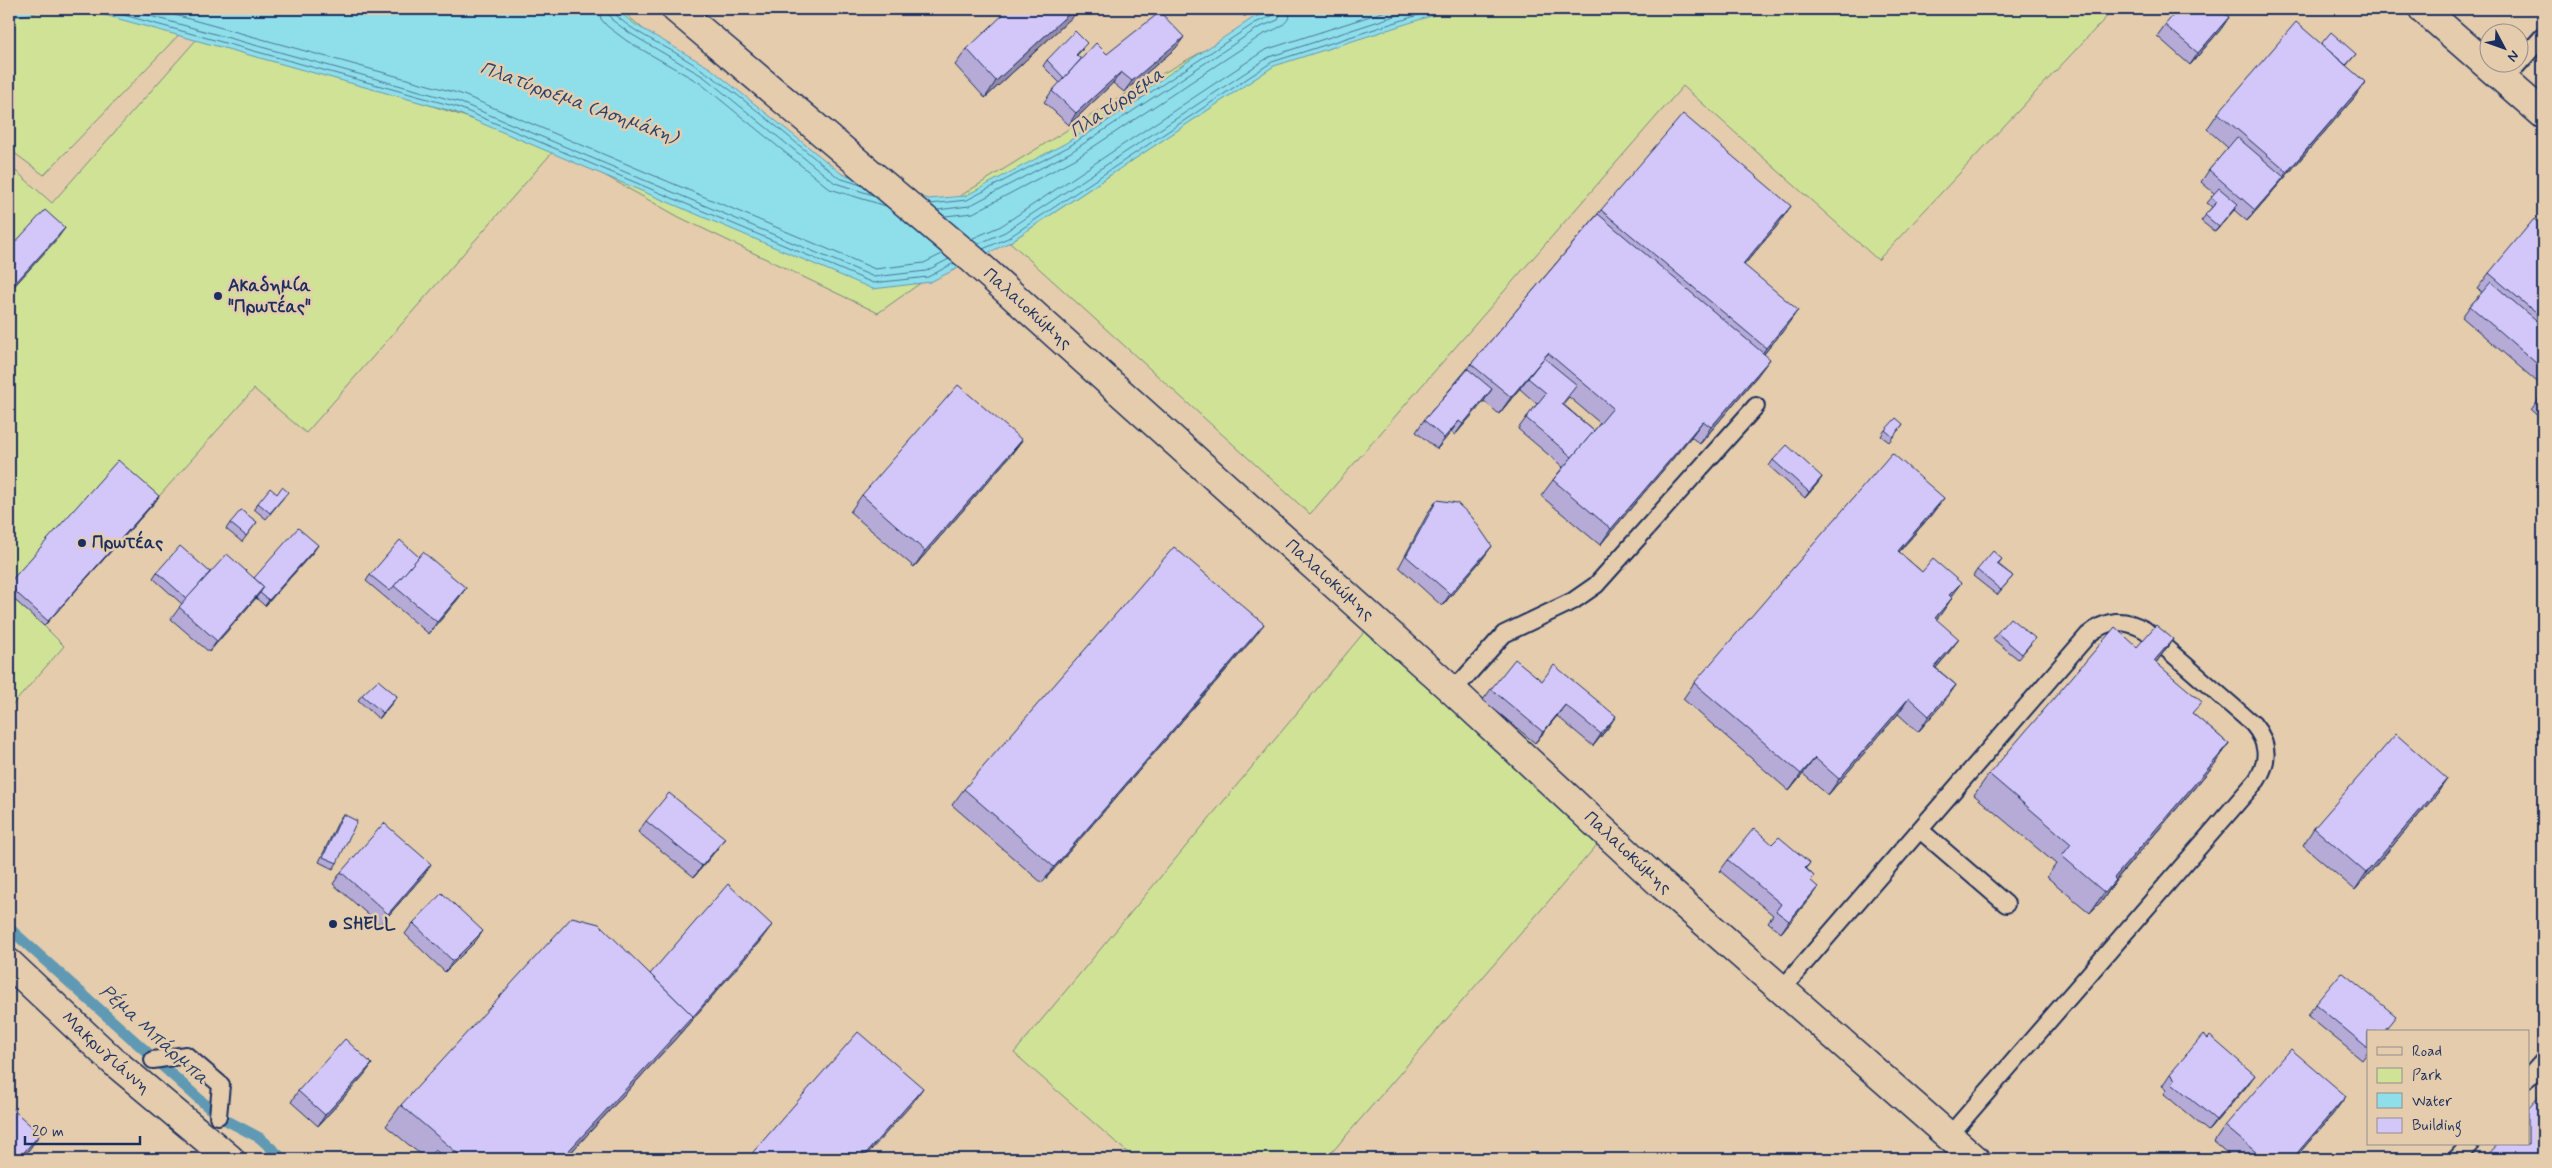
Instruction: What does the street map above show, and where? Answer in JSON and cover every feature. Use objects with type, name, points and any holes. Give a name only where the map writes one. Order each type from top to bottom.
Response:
[{"type":"street","name":"Παλαιοκώμης","points":[[676,9],[972,259],[1452,691],[1661,884],[1975,1159]]},
{"type":"street","points":[[2423,9],[2543,114]]},
{"type":"street","name":"Μακρυγιάννη","points":[[9,963],[113,1061],[230,1159]]},
{"type":"lane","points":[[2504,80],[2543,36]]},
{"type":"lane","points":[[1452,691],[1504,634],[1573,601],[1596,585],[1756,406]]},
{"type":"lane","points":[[1782,990],[2088,634],[2098,627],[2110,622],[2122,621],[2135,624],[2145,630],[2253,724],[2261,733],[2266,745],[2264,770],[2257,780],[1949,1136]]},
{"type":"lane","points":[[1920,830],[2006,904]]},
{"type":"lane","points":[[153,1060],[186,1055],[221,1085],[218,1116]]},
{"type":"lane","points":[[2530,1076],[2543,1061]]},
{"type":"lane","points":[[2456,1159],[2468,1146]]},
{"type":"green space","points":[[9,9],[620,9],[875,230],[944,206],[1124,95],[1279,9],[2114,9],[1878,260],[1683,86],[1310,514],[1010,242],[1293,53],[929,277],[878,313],[679,217],[556,148],[306,433],[254,389],[44,626],[64,646],[9,709],[9,165],[52,203],[204,31],[509,131],[192,21],[44,175],[9,149]]},
{"type":"green space","points":[[1366,630],[1603,838],[1326,1159],[1135,1159],[1014,1053]]},
{"type":"water","points":[[9,9],[56,9],[9,18]]},
{"type":"water","name":"Πλατύρρεμα (Ασημάκη)","points":[[83,9],[615,9],[636,25],[710,68],[842,174],[929,199],[965,196],[1066,143],[1253,18],[1277,9],[1453,9],[1274,66],[1010,242],[930,282],[873,289],[455,112]]},
{"type":"building","points":[[1009,9],[1074,9],[996,81],[967,49]]},
{"type":"building","points":[[2178,9],[2219,9],[2229,17],[2198,53],[2165,25]]},
{"type":"building","points":[[1160,12],[1184,37],[1132,81],[1121,72],[1076,113],[1052,91],[1096,43],[1107,54]]},
{"type":"building","points":[[2296,22],[2365,82],[2287,172],[2218,113]]},
{"type":"building","points":[[1075,31],[1087,43],[1076,55],[1081,59],[1064,78],[1047,60]]},
{"type":"building","points":[[2331,32],[2356,54],[2346,65],[2321,44]]},
{"type":"building","points":[[1683,114],[1791,206],[1743,264],[1798,310],[1766,348],[1601,210]]},
{"type":"building","points":[[2237,137],[2284,177],[2255,210],[2209,170]]},
{"type":"building","points":[[2219,188],[2238,204],[2219,227],[2205,215],[2217,202],[2211,197]]},
{"type":"building","points":[[45,210],[65,228],[9,290],[9,249]]},
{"type":"building","points":[[1598,214],[1770,359],[1711,427],[1703,421],[1611,529],[1553,480],[1613,408],[1548,353],[1511,397],[1471,364]]},
{"type":"building","points":[[2534,219],[2543,227],[2543,319],[2489,273]]},
{"type":"building","points":[[2491,282],[2543,327],[2543,369],[2470,306]]},
{"type":"building","points":[[1544,358],[1577,385],[1562,404],[1594,431],[1572,457],[1526,418],[1546,393],[1528,378]]},
{"type":"building","points":[[1468,369],[1492,389],[1463,424],[1459,421],[1444,438],[1424,420]]},
{"type":"building","points":[[958,385],[1022,440],[925,551],[862,495]]},
{"type":"building","points":[[2543,393],[2543,403],[2538,399]]},
{"type":"building","points":[[1896,418],[1903,424],[1893,437],[1885,430]]},
{"type":"building","points":[[1787,445],[1822,477],[1809,492],[1773,460]]},
{"type":"building","points":[[1892,453],[1944,498],[1898,551],[1922,572],[1933,559],[1961,583],[1949,595],[1952,598],[1935,618],[1959,639],[1934,667],[1956,685],[1929,716],[1909,698],[1839,779],[1815,758],[1801,774],[1694,683]]},
{"type":"building","name":"Πρωτέας","points":[[118,460],[159,496],[48,621],[9,586],[9,583]]},
{"type":"building","points":[[282,487],[288,492],[270,513],[258,503],[270,488],[277,494]]},
{"type":"building","points":[[1437,500],[1457,503],[1472,517],[1492,546],[1450,594],[1406,556]]},
{"type":"building","points":[[241,510],[257,522],[246,536],[230,523]]},
{"type":"building","points":[[298,528],[318,545],[269,600],[260,593],[264,587],[254,578]]},
{"type":"building","points":[[400,540],[419,557],[390,591],[370,575]]},
{"type":"building","points":[[180,546],[210,572],[187,599],[157,572]]},
{"type":"building","points":[[1174,547],[1264,624],[1054,867],[964,789]]},
{"type":"building","points":[[1993,551],[2002,559],[1997,564],[2013,576],[2001,590],[1977,570]]},
{"type":"building","points":[[423,552],[466,588],[437,622],[394,586]]},
{"type":"building","points":[[227,554],[264,587],[217,641],[179,607]]},
{"type":"building","points":[[2010,618],[2035,638],[2022,654],[1997,633]]},
{"type":"building","points":[[2156,625],[2173,639],[2154,661],[2202,702],[2192,713],[2229,744],[2114,878],[2116,880],[2105,893],[2062,856],[2071,844],[1989,774],[2115,627],[2137,647]]},
{"type":"building","points":[[1515,659],[1542,681],[1554,665],[1616,716],[1601,734],[1565,705],[1543,732],[1491,689]]},
{"type":"building","points":[[378,680],[397,696],[383,713],[362,695]]},
{"type":"building","points":[[2396,734],[2447,779],[2366,873],[2314,828]]},
{"type":"building","points":[[669,793],[725,838],[702,866],[646,821]]},
{"type":"building","points":[[343,814],[357,821],[337,863],[323,857]]},
{"type":"building","points":[[384,823],[431,864],[388,914],[341,872]]},
{"type":"building","points":[[1754,828],[1772,844],[1779,837],[1810,863],[1805,868],[1814,876],[1810,880],[1818,887],[1789,921],[1776,911],[1781,904],[1728,860]]},
{"type":"building","points":[[728,884],[772,925],[690,1020],[693,1016],[650,974]]},
{"type":"building","points":[[442,893],[483,931],[453,961],[413,923]]},
{"type":"building","points":[[572,917],[599,924],[693,1016],[561,1159],[464,1159],[401,1105]]},
{"type":"building","points":[[2342,972],[2396,1016],[2385,1030],[2367,1030],[2367,1047],[2315,1004]]},
{"type":"building","points":[[858,1032],[923,1088],[861,1159],[747,1159]]},
{"type":"building","points":[[2203,1035],[2208,1039],[2210,1036],[2255,1075],[2216,1120],[2172,1083],[2175,1079],[2170,1074]]},
{"type":"building","points":[[345,1039],[372,1064],[325,1115],[298,1091]]},
{"type":"building","points":[[2291,1049],[2346,1096],[2292,1159],[2264,1159],[2225,1126]]},
{"type":"building","points":[[2543,1092],[2543,1159],[2484,1159],[2496,1146],[2530,1146],[2530,1107]]},
{"type":"building","points":[[9,1106],[40,1134],[18,1159],[9,1159]]},
{"type":"building","points":[[435,1150],[447,1159],[427,1159]]},
{"type":"waterway","name":"Ρέμα Μπάρμπα","points":[[9,928],[218,1116],[260,1138],[283,1159]]},
{"type":"place","name":"Ακαδημία \"Πρωτέας\"","points":[[218,296]]},
{"type":"place","name":"Πρωτέας","points":[[82,543]]},
{"type":"place","name":"SHELL","points":[[333,924]]},
{"type":"water label","name":"Πλατύρρεμα","points":[[1117,103]]}]
